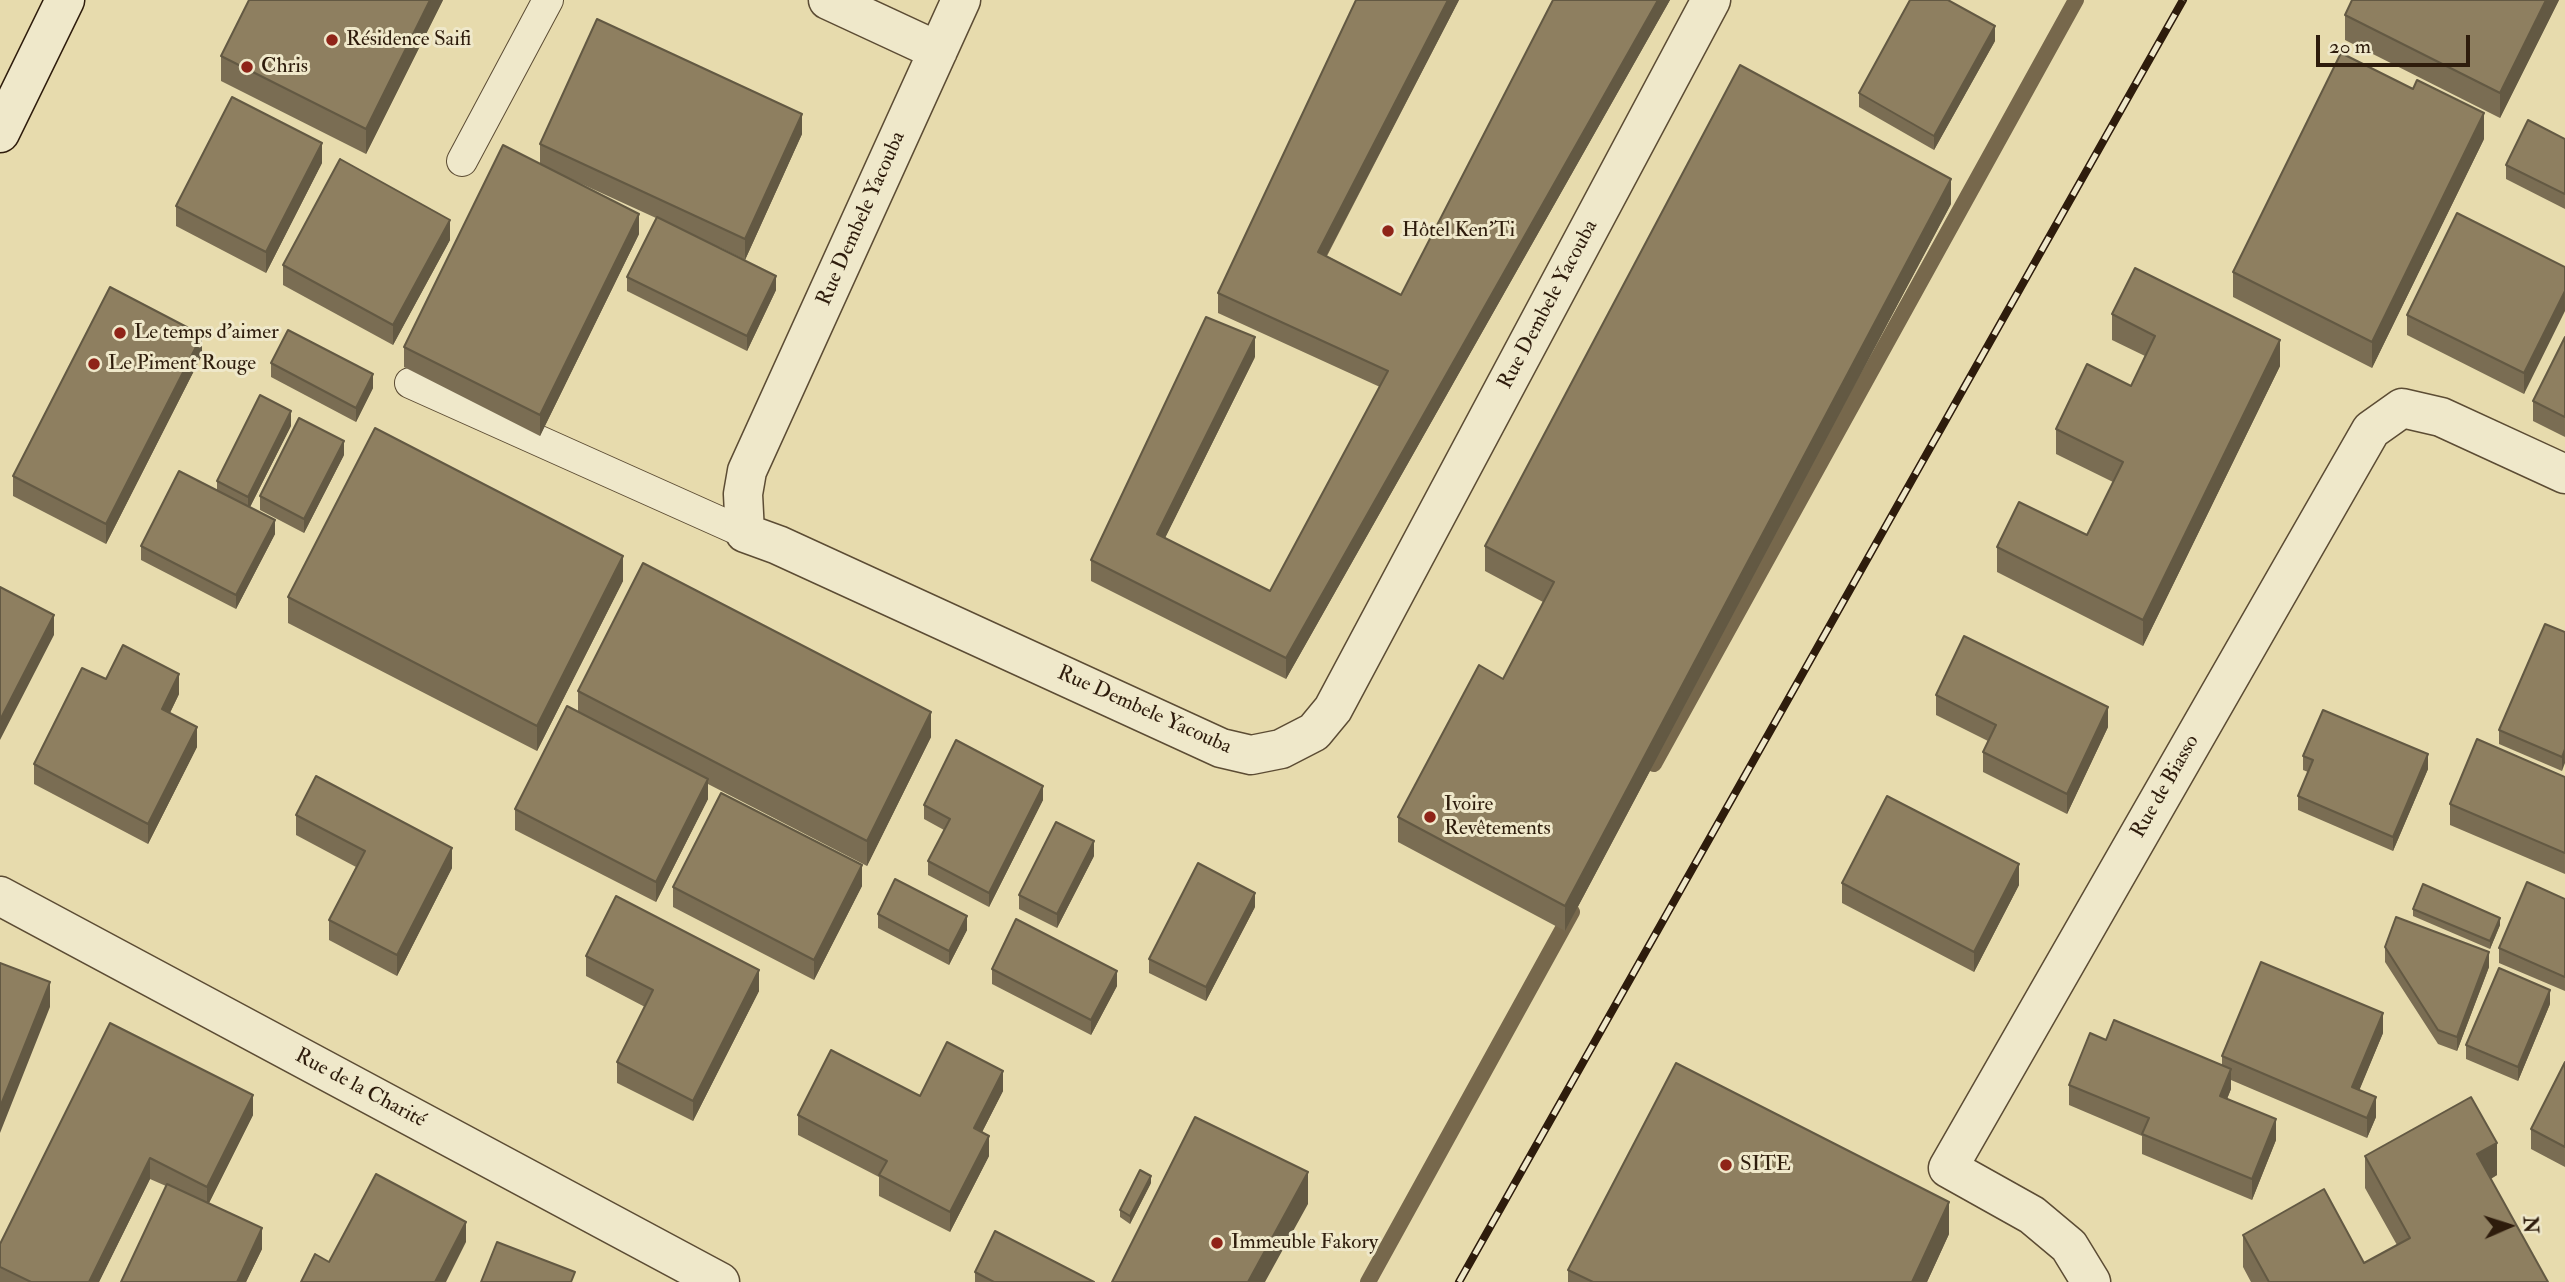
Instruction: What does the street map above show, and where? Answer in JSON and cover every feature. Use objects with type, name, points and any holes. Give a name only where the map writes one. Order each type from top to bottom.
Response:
[{"type":"street","points":[[0,133],[65,0]]},
{"type":"street","points":[[828,0],[938,51]]},
{"type":"street","name":"Rue Dembele Yacouba","points":[[961,0],[747,471],[743,494],[745,533],[778,545],[1221,748],[1251,755],[1281,750],[1314,732],[1333,709],[1711,0]]},
{"type":"street","name":"Rue de Biasso","points":[[2091,1282],[2069,1246],[2032,1215],[1948,1168],[2371,430],[2402,408],[2441,417],[2565,474]]},
{"type":"street","name":"Rue de la Charité","points":[[0,897],[720,1282]]},
{"type":"lane","points":[[462,161],[548,0]]},
{"type":"lane","points":[[410,383],[745,533]]},
{"type":"building","name":"Résidence Saifi","points":[[249,0],[430,0],[366,129],[221,56]]},
{"type":"building","points":[[1356,0],[1448,0],[1318,252],[1401,295],[1553,0],[1658,0],[1286,658],[1091,560],[1206,317],[1255,337],[1157,534],[1270,591],[1388,371],[1218,293]]},
{"type":"building","points":[[1910,0],[1948,0],[1995,26],[1934,136],[1859,93]]},
{"type":"building","points":[[2352,0],[2546,0],[2500,93],[2345,15]]},
{"type":"building","points":[[597,19],[802,114],[745,239],[540,144]]},
{"type":"building","points":[[2341,53],[2413,89],[2417,80],[2484,113],[2372,342],[2233,272]]},
{"type":"building","points":[[1740,65],[1951,179],[1565,906],[1398,817],[1479,665],[1503,679],[1554,582],[1485,546]]},
{"type":"building","points":[[232,97],[322,143],[266,252],[176,206]]},
{"type":"building","points":[[2528,120],[2565,139],[2565,194],[2506,165]]},
{"type":"building","points":[[503,145],[639,214],[540,415],[404,347]]},
{"type":"building","points":[[340,159],[450,220],[393,325],[283,265]]},
{"type":"building","points":[[2457,213],[2565,267],[2565,291],[2524,373],[2407,315]]},
{"type":"building","points":[[657,217],[776,276],[747,336],[627,277]]},
{"type":"building","points":[[2135,268],[2280,340],[2143,620],[1997,547],[2019,502],[2087,535],[2123,462],[2056,429],[2087,364],[2131,386],[2155,336],[2112,314]]},
{"type":"building","points":[[110,287],[202,335],[106,524],[13,476]]},
{"type":"building","points":[[288,330],[373,374],[356,408],[271,363]]},
{"type":"building","points":[[2565,337],[2565,417],[2533,401]]},
{"type":"building","points":[[260,395],[291,411],[248,497],[217,481]]},
{"type":"building","points":[[299,418],[344,441],[304,519],[260,496]]},
{"type":"building","points":[[375,428],[623,556],[537,726],[288,597]]},
{"type":"building","points":[[179,471],[275,520],[236,595],[141,546]]},
{"type":"building","points":[[643,563],[931,712],[867,841],[578,691]]},
{"type":"building","points":[[0,587],[54,615],[0,720]]},
{"type":"building","points":[[2545,624],[2565,632],[2565,749],[2562,757],[2499,730]]},
{"type":"building","points":[[1964,636],[2108,707],[2067,794],[1983,752],[1996,725],[1936,695]]},
{"type":"building","points":[[123,645],[179,674],[162,709],[197,727],[148,824],[34,764],[82,668],[106,679]]},
{"type":"building","points":[[567,706],[708,779],[656,882],[515,809]]},
{"type":"building","points":[[2323,710],[2428,754],[2393,837],[2298,796],[2313,760],[2303,756]]},
{"type":"building","points":[[2477,739],[2565,777],[2565,853],[2450,804]]},
{"type":"building","points":[[956,740],[1043,786],[989,893],[928,861],[950,819],[924,805]]},
{"type":"building","points":[[316,776],[452,848],[397,955],[329,920],[365,851],[296,815]]},
{"type":"building","points":[[721,793],[862,865],[814,960],[673,887]]},
{"type":"building","points":[[1887,796],[2019,864],[1974,952],[1842,883]]},
{"type":"building","points":[[1056,822],[1094,841],[1057,914],[1019,895]]},
{"type":"building","points":[[1198,863],[1255,893],[1206,987],[1149,959]]},
{"type":"building","points":[[895,879],[967,916],[949,951],[878,914]]},
{"type":"building","points":[[2527,882],[2565,899],[2565,977],[2499,948]]},
{"type":"building","points":[[2423,884],[2500,918],[2490,941],[2413,909]]},
{"type":"building","points":[[616,896],[759,970],[693,1101],[617,1062],[653,990],[586,956]]},
{"type":"building","points":[[2396,917],[2489,952],[2457,1037],[2438,1030],[2385,947]]},
{"type":"building","points":[[1016,919],[1117,971],[1091,1020],[992,969]]},
{"type":"building","points":[[2261,962],[2383,1013],[2352,1087],[2376,1097],[2367,1118],[2222,1056]]},
{"type":"building","points":[[0,963],[50,982],[0,1107]]},
{"type":"building","points":[[2499,968],[2550,990],[2518,1067],[2466,1045]]},
{"type":"building","points":[[2114,1020],[2231,1069],[2220,1096],[2276,1119],[2252,1179],[2142,1134],[2149,1118],[2069,1085],[2090,1033],[2106,1040]]},
{"type":"building","points":[[110,1023],[253,1095],[207,1187],[150,1158],[89,1282],[31,1282],[0,1267],[0,1244]]},
{"type":"building","points":[[947,1042],[1003,1071],[974,1128],[989,1136],[950,1212],[879,1175],[887,1161],[798,1115],[831,1050],[920,1096]]},
{"type":"building","points":[[2565,1062],[2565,1147],[2531,1129]]},
{"type":"building","name":"SITE","points":[[1676,1063],[1949,1202],[1912,1282],[1593,1282],[1568,1270]]},
{"type":"building","points":[[2471,1097],[2497,1143],[2477,1154],[2548,1282],[2269,1282],[2243,1235],[2324,1189],[2364,1263],[2410,1238],[2365,1156]]},
{"type":"building","name":"Immeuble Fakory","points":[[1195,1117],[1308,1172],[1248,1282],[1112,1282]]},
{"type":"building","points":[[1140,1170],[1151,1176],[1130,1216],[1120,1210]]},
{"type":"building","points":[[376,1174],[466,1222],[435,1282],[301,1282],[315,1254],[329,1262]]},
{"type":"building","points":[[167,1184],[262,1228],[237,1282],[121,1282]]},
{"type":"building","points":[[995,1231],[1094,1282],[994,1282],[975,1272]]},
{"type":"building","points":[[497,1242],[575,1272],[571,1282],[481,1282]]},
{"type":"waterway","points":[[1654,764],[2076,0]]},
{"type":"waterway","points":[[1368,1282],[1572,912]]},
{"type":"railway","points":[[1459,1282],[2183,0]]},
{"type":"place","name":"Résidence Saifi","points":[[332,40]]},
{"type":"place","name":"Chris","points":[[247,67]]},
{"type":"place","name":"Hôtel Ken'Ti","points":[[1388,231]]},
{"type":"place","name":"Le temps d'aimer","points":[[120,333]]},
{"type":"place","name":"Le Piment Rouge","points":[[94,364]]},
{"type":"place","name":"Ivoire Revêtements","points":[[1430,817]]},
{"type":"place","name":"SITE","points":[[1726,1165]]},
{"type":"place","name":"Immeuble Fakory","points":[[1217,1243]]}]
